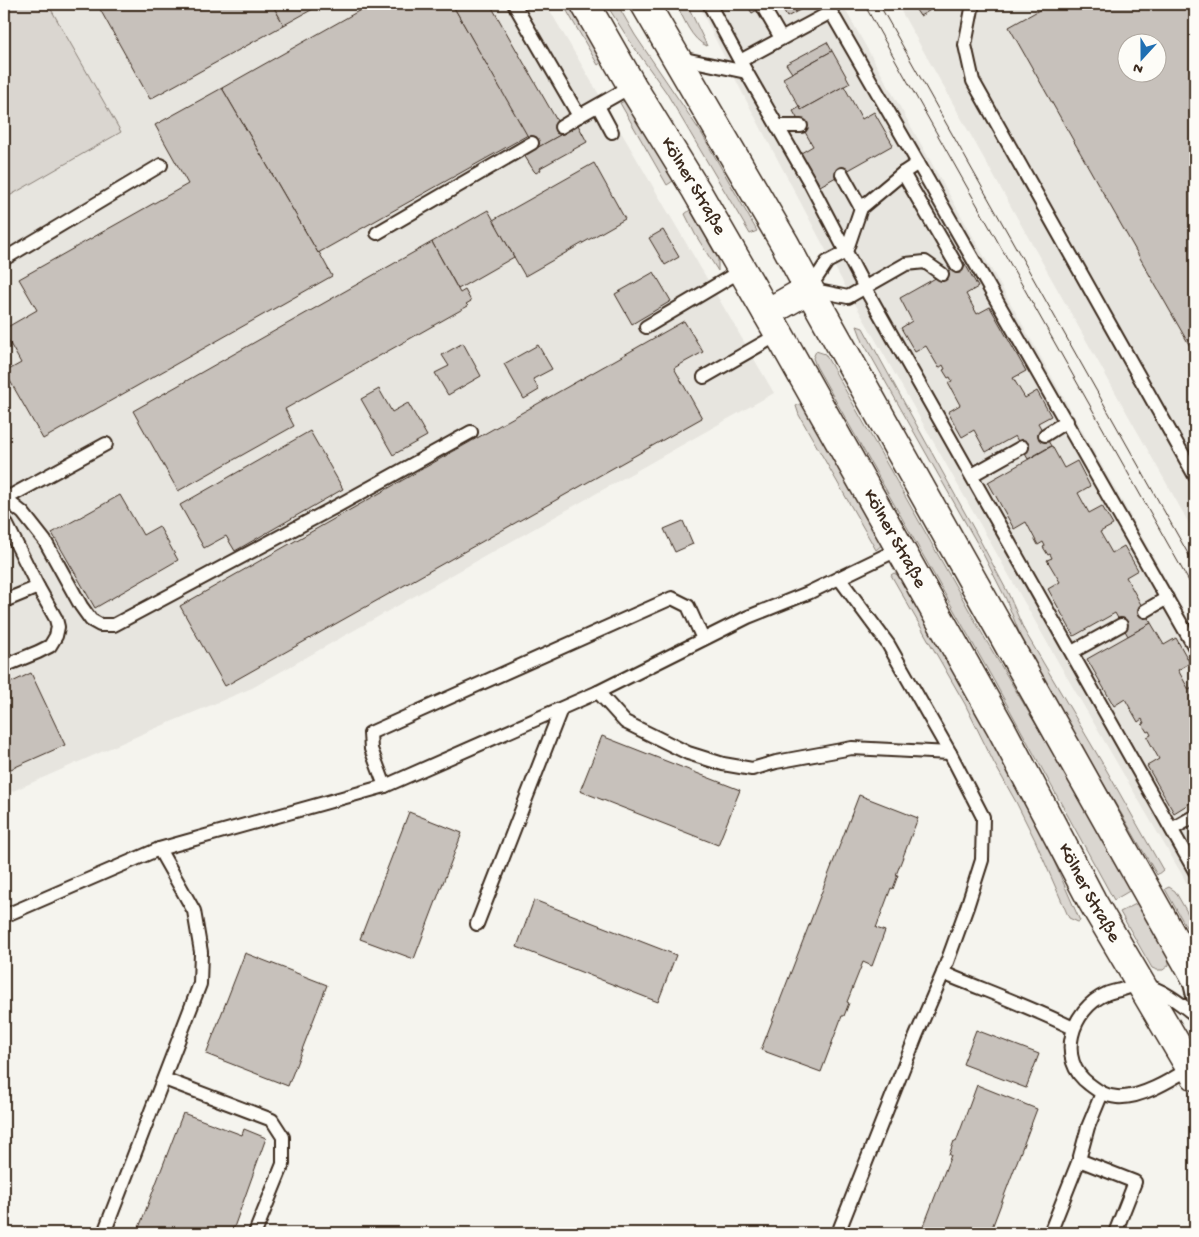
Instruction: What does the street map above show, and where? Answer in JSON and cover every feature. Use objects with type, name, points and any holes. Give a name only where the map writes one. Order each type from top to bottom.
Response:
[{"type":"main road","name":"Kölner Straße","points":[[585,4],[632,86],[696,190],[901,548],[1001,728],[1092,901],[1194,1067]]},
{"type":"main road","points":[[646,4],[785,244],[1190,967]]},
{"type":"main road","points":[[773,323],[809,289]]},
{"type":"lane","points":[[514,4],[579,116]]},
{"type":"lane","points":[[709,4],[810,183],[865,288],[1195,871]]},
{"type":"lane","points":[[973,4],[965,45],[973,81],[1195,476]]},
{"type":"lane","points":[[763,6],[782,38]]},
{"type":"lane","points":[[676,58],[743,67],[782,38],[829,8],[1067,421],[1195,648]]},
{"type":"lane","points":[[561,127],[632,86]]},
{"type":"lane","points":[[598,106],[612,132]]},
{"type":"lane","points":[[777,126],[801,126]]},
{"type":"lane","points":[[377,233],[532,143]]},
{"type":"lane","points":[[918,163],[903,173],[862,208],[846,252],[827,262],[809,289],[848,297],[906,264],[925,262],[942,274]]},
{"type":"lane","points":[[4,260],[162,165]]},
{"type":"lane","points":[[903,173],[957,266]]},
{"type":"lane","points":[[842,174],[862,208]]},
{"type":"lane","points":[[646,327],[742,270]]},
{"type":"lane","points":[[704,377],[773,323]]},
{"type":"lane","points":[[1045,435],[1067,421]]},
{"type":"lane","points":[[106,444],[4,498],[23,513],[45,542],[80,606],[91,620],[100,625],[114,625],[471,432]]},
{"type":"lane","points":[[972,475],[1022,448]]},
{"type":"lane","points":[[4,519],[56,619],[58,627],[56,636],[50,646],[4,666]]},
{"type":"lane","points":[[4,916],[159,849],[385,786],[598,692],[748,617],[808,594],[901,548]]},
{"type":"lane","points":[[838,1233],[943,972],[982,860],[983,817],[950,753],[888,644],[839,578]]},
{"type":"lane","points":[[4,601],[38,587]]},
{"type":"lane","points":[[385,786],[371,749],[370,733],[672,598],[688,606],[703,639]]},
{"type":"lane","points":[[1145,611],[1167,598]]},
{"type":"lane","points":[[1072,652],[1121,625]]},
{"type":"lane","points":[[598,692],[625,722],[688,753],[724,764],[752,769],[776,762],[852,748],[950,753]]},
{"type":"lane","points":[[477,924],[561,709]]},
{"type":"lane","points":[[1172,829],[1195,816]]},
{"type":"lane","points":[[104,1233],[200,984],[201,952],[194,911],[159,849]]},
{"type":"lane","points":[[1190,967],[1195,1004]]},
{"type":"lane","points":[[943,972],[1021,1006],[1046,1014],[1073,1028]]},
{"type":"lane","points":[[1194,1067],[1164,1083],[1133,1095],[1117,1097],[1102,1094],[1084,1081],[1074,1066],[1069,1052],[1073,1028],[1079,1018],[1091,1004],[1105,994],[1142,984],[1170,996],[1195,1015]]},
{"type":"lane","points":[[164,1079],[272,1120],[283,1137],[283,1164],[255,1233]]},
{"type":"lane","points":[[1050,1233],[1078,1160],[1088,1127],[1102,1094]]},
{"type":"lane","points":[[1078,1160],[1135,1182],[1115,1233]]},
{"type":"shaded area","points":[[4,4],[546,4],[774,393],[252,688],[4,795]]},
{"type":"shaded area","points":[[11,4],[48,4],[121,132],[4,199],[4,8]]},
{"type":"shaded area","points":[[563,4],[573,4],[605,60],[598,65]]},
{"type":"shaded area","points":[[606,4],[617,4],[635,35],[702,134],[757,231],[750,234],[666,92]]},
{"type":"shaded area","points":[[676,4],[687,4],[707,46],[692,34]]},
{"type":"shaded area","points":[[698,4],[842,4],[1195,631],[1195,897],[1057,660],[845,286],[745,98]]},
{"type":"shaded area","points":[[897,4],[1195,4],[1195,534]]},
{"type":"shaded area","points":[[627,100],[673,181],[667,185],[620,103]]},
{"type":"shaded area","points":[[690,210],[718,259],[718,271],[685,214]]},
{"type":"shaded area","points":[[857,326],[863,328],[975,531],[1008,593],[1024,630],[1163,870],[1157,875],[1026,650],[1006,599],[981,550],[863,342]]},
{"type":"shaded area","points":[[816,351],[825,354],[987,642],[1095,824],[1131,890],[1114,900],[994,681],[816,366],[813,358]]},
{"type":"shaded area","points":[[803,402],[883,544],[876,550],[799,415],[796,406]]},
{"type":"shaded area","points":[[894,573],[901,577],[985,723],[1043,836],[1080,921],[1069,918],[1016,802],[994,763],[965,704],[891,575]]},
{"type":"shaded area","points":[[1169,887],[1175,891],[1195,926],[1195,943],[1165,889]]},
{"type":"shaded area","points":[[1138,903],[1169,959],[1169,965],[1163,970],[1152,968],[1120,912]]},
{"type":"building","points":[[97,4],[272,4],[284,25],[150,99]]},
{"type":"building","points":[[272,4],[322,4],[284,25]]},
{"type":"building","points":[[371,4],[452,4],[528,135],[318,253],[222,88]]},
{"type":"building","points":[[452,4],[490,4],[564,133],[535,149]]},
{"type":"building","points":[[746,4],[768,4],[752,13]]},
{"type":"building","points":[[779,4],[792,4],[796,12],[787,17]]},
{"type":"building","points":[[792,4],[804,4],[806,7],[796,12]]},
{"type":"building","points":[[912,4],[941,4],[920,16]]},
{"type":"building","points":[[1050,4],[1195,4],[1195,355],[1009,27]]},
{"type":"building","points":[[827,42],[832,51],[792,73],[786,64]]},
{"type":"building","points":[[832,51],[850,83],[801,110],[783,78]]},
{"type":"building","points":[[844,86],[862,119],[874,112],[893,145],[820,186],[801,153],[813,146],[793,111],[800,107],[801,110]]},
{"type":"building","points":[[222,88],[332,276],[43,439],[5,372],[21,363],[4,333],[4,329],[37,310],[19,279],[188,184],[155,125]]},
{"type":"building","points":[[578,125],[587,142],[540,168],[541,170],[536,173],[524,155]]},
{"type":"building","points":[[594,163],[625,219],[525,276],[493,220]]},
{"type":"building","points":[[488,210],[514,257],[458,289],[432,242]]},
{"type":"building","points":[[663,230],[679,257],[665,265],[649,238]]},
{"type":"building","points":[[432,242],[460,293],[465,290],[471,301],[466,304],[468,306],[285,409],[294,426],[178,491],[133,411]]},
{"type":"building","points":[[964,262],[978,287],[966,294],[977,314],[990,307],[1026,371],[1013,378],[1025,398],[1037,391],[1051,416],[1038,423],[1051,446],[1028,459],[1015,436],[986,452],[974,430],[962,437],[948,412],[960,405],[948,383],[952,381],[950,377],[948,378],[943,370],[945,369],[943,365],[939,368],[926,346],[915,352],[901,328],[912,321],[900,298]]},
{"type":"building","points":[[654,272],[671,301],[632,324],[615,294]]},
{"type":"building","points":[[684,321],[703,352],[674,368],[702,418],[225,686],[180,606]]},
{"type":"building","points":[[463,343],[481,376],[448,395],[435,373],[449,366],[442,355]]},
{"type":"building","points":[[538,345],[552,369],[533,379],[539,390],[524,399],[504,364]]},
{"type":"building","points":[[379,389],[392,412],[408,403],[427,436],[393,455],[361,399]]},
{"type":"building","points":[[310,431],[343,489],[235,551],[226,536],[204,548],[180,505]]},
{"type":"building","points":[[1052,446],[1064,468],[1077,461],[1090,486],[1078,493],[1089,513],[1102,506],[1113,525],[1100,532],[1112,553],[1124,546],[1138,570],[1126,577],[1151,623],[1128,636],[1115,613],[1074,636],[1048,589],[1060,582],[1047,560],[1052,558],[1050,554],[1048,555],[1043,547],[1045,546],[1043,542],[1038,545],[1026,522],[1014,529],[988,482]]},
{"type":"building","points":[[120,495],[143,535],[159,526],[178,560],[95,608],[52,533]]},
{"type":"building","points":[[683,521],[693,544],[675,552],[664,529]]},
{"type":"building","points":[[1151,623],[1164,645],[1176,638],[1190,663],[1178,670],[1189,690],[1195,686],[1195,800],[1174,813],[1147,766],[1159,759],[1147,737],[1151,735],[1149,731],[1147,732],[1142,724],[1144,723],[1142,719],[1138,722],[1125,699],[1114,706],[1087,659]]},
{"type":"building","points":[[31,673],[65,745],[4,772],[4,686]]},
{"type":"building","points":[[602,736],[740,790],[718,845],[580,791]]},
{"type":"building","points":[[859,795],[918,818],[896,875],[898,875],[893,889],[891,888],[876,928],[885,931],[872,966],[863,962],[847,1002],[849,1003],[844,1016],[842,1016],[821,1072],[761,1050]]},
{"type":"building","points":[[409,812],[462,833],[414,959],[360,939]]},
{"type":"building","points":[[534,900],[676,955],[658,1002],[517,947]]},
{"type":"building","points":[[245,953],[327,985],[288,1086],[206,1054]]},
{"type":"building","points":[[976,1030],[1039,1054],[1026,1088],[963,1064]]},
{"type":"building","points":[[977,1085],[1037,1109],[990,1233],[921,1233],[951,1155],[949,1155],[954,1141],[956,1142]]},
{"type":"building","points":[[183,1113],[242,1135],[244,1129],[266,1138],[232,1233],[137,1233]]},
{"type":"tram line","points":[[864,4],[1195,592]]},
{"type":"tram line","points":[[879,4],[1195,566]]}]
